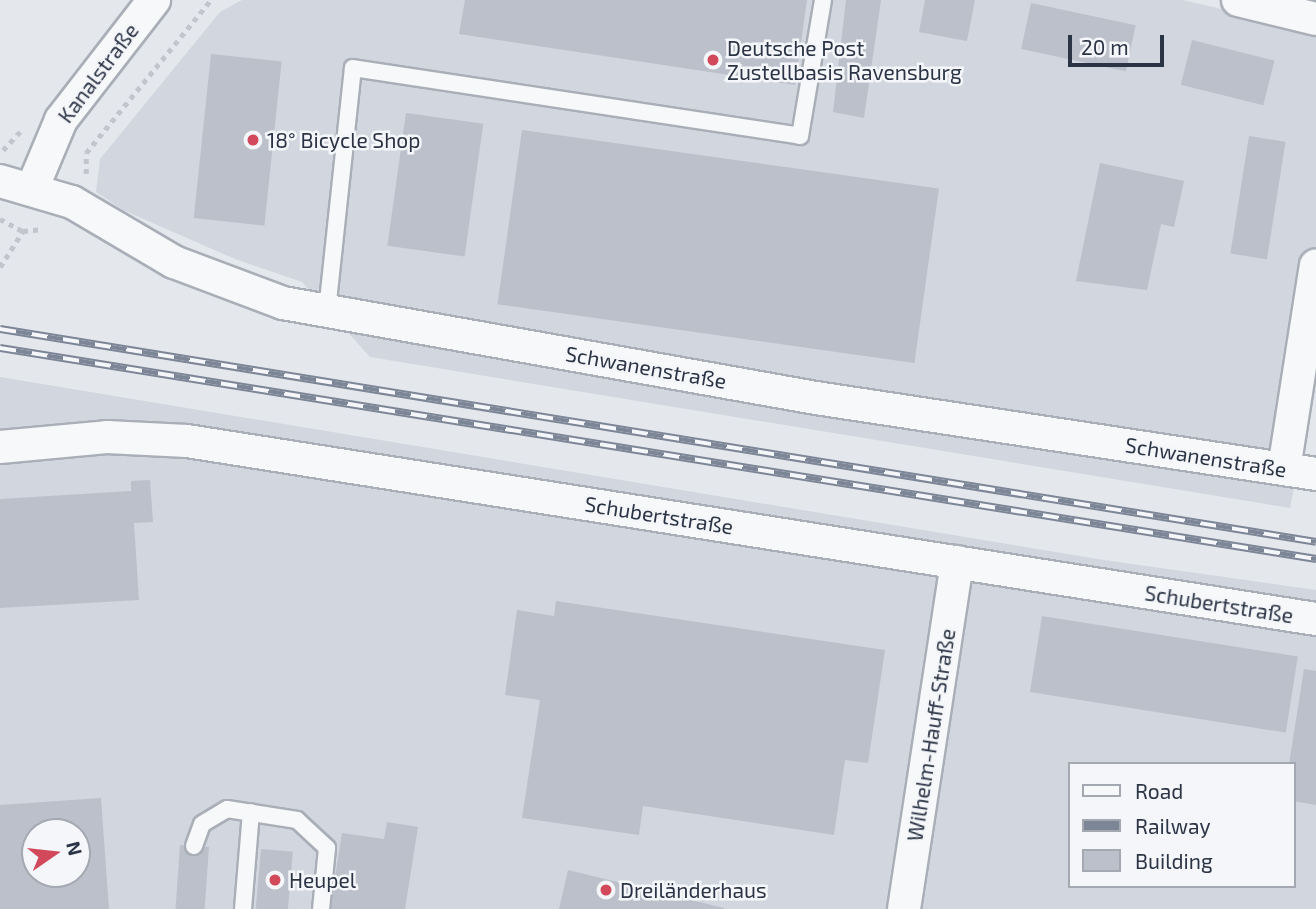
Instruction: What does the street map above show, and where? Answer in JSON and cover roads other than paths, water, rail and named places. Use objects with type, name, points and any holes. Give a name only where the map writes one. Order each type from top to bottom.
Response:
[{"type":"street","name":"Kanalstraße","points":[[32,189],[61,120],[154,0]]},
{"type":"street","points":[[1238,0],[1316,19]]},
{"type":"street","name":"Schwanenstraße","points":[[0,181],[72,202],[174,262],[283,303],[816,398],[1316,474]]},
{"type":"street","points":[[1284,469],[1316,265]]},
{"type":"street","name":"Schubertstraße","points":[[0,447],[107,437],[187,440],[1316,619]]},
{"type":"street","name":"Wilhelm-Hauff-Straße","points":[[904,909],[957,562]]},
{"type":"lane","points":[[327,311],[353,68],[800,136],[823,0]]},
{"type":"lane","points":[[243,909],[251,812]]},
{"type":"lane","points":[[194,846],[212,813],[251,812],[297,820],[327,848],[321,909]]},
{"type":"railway","points":[[0,329],[1316,542]]},
{"type":"railway","points":[[0,348],[1316,559]]},
{"type":"place","name":"Deutsche Post Zustellbasis Ravensburg","points":[[713,60]]},
{"type":"place","name":"18° Bicycle Shop","points":[[253,140]]},
{"type":"place","name":"Heupel","points":[[275,880]]},
{"type":"place","name":"Dreiländerhaus","points":[[606,890]]}]
